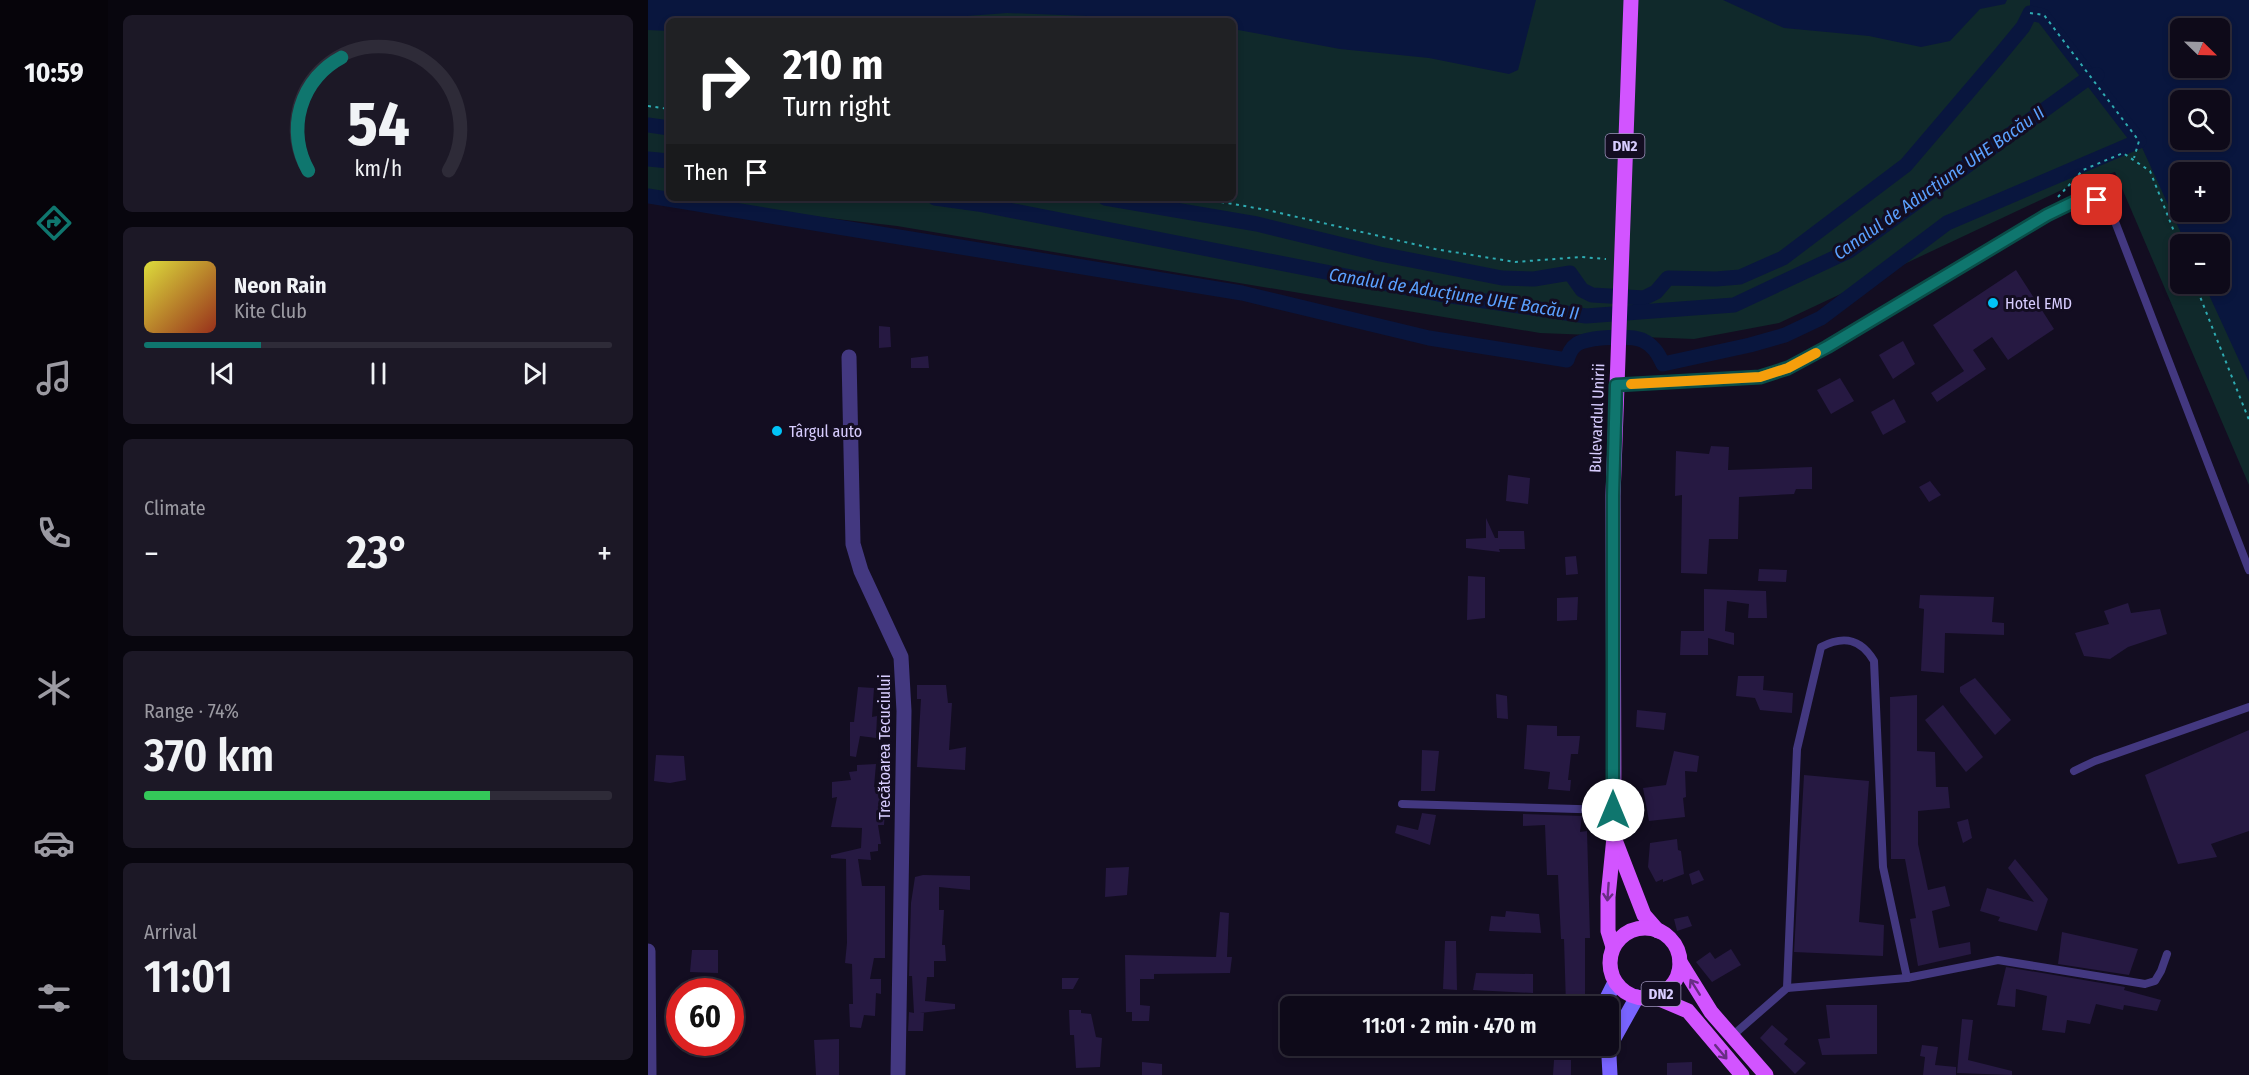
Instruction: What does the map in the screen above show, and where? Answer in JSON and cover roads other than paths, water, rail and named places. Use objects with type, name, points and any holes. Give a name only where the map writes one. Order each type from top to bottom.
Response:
[{"type":"main road","name":"Bulevardul Unirii","points":[[1613,947],[1608,931],[1608,897],[1614,837],[1613,496],[1631,0]]},
{"type":"main road","name":"Bulevardul Unirii","points":[[1614,837],[1644,915],[1658,930]]},
{"type":"main road","points":[[1613,947],[1620,938],[1638,928],[1658,930]]},
{"type":"main road","name":"DN2","points":[[1658,930],[1673,943],[1680,962],[1711,1012],[1766,1075]]},
{"type":"main road","name":"DN2","points":[[1613,947],[1610,971],[1621,989],[1637,997],[1655,997],[1688,1011],[1742,1075]]},
{"type":"main road","name":"DN2","points":[[1655,997],[1673,983],[1680,962]]},
{"type":"main road","points":[[1608,996],[1615,982]]},
{"type":"main road","points":[[1619,1024],[1637,997]]},
{"type":"main road","points":[[1609,1056],[1611,1075]]},
{"type":"street","name":"Trecătoarea Tecuciului","points":[[849,357],[853,544],[864,580],[901,657],[904,711],[898,1075]]},
{"type":"street","points":[[648,951],[649,1075]]},
{"type":"lane","points":[[1616,385],[1760,377],[1788,368],[2047,215],[2082,198],[2097,200],[2109,206],[2249,570]]},
{"type":"lane","points":[[1787,988],[1797,749],[1821,647],[1835,640],[1866,647],[1874,661],[1883,867],[1907,978]]},
{"type":"lane","points":[[2074,771],[2095,761],[2249,707]]},
{"type":"lane","points":[[1402,804],[1613,810]]},
{"type":"lane","points":[[1732,1036],[1787,988],[1907,978],[1998,960],[2145,984],[2155,981],[2162,971],[2167,954]]},
{"type":"water","points":[[648,0],[1536,0],[1518,70],[1509,74],[1429,58],[1340,49],[1236,30],[1236,18],[1098,18],[1007,13],[941,18],[666,18],[666,31],[648,30]]},
{"type":"water","points":[[1723,0],[2007,0],[2005,4],[1980,9],[1950,41],[1921,47],[1869,36],[1784,28]]},
{"type":"water","points":[[2030,0],[2249,0],[2249,382],[2209,294],[2230,294],[2230,234],[2181,234],[2176,222],[2230,222],[2230,162],[2170,162],[2170,209],[2139,141],[2044,15],[2030,13]]},
{"type":"waterway","points":[[679,201],[1242,293],[1429,338],[1567,360],[1573,347],[1582,342],[1609,338],[1636,338],[1652,347],[1663,364],[1785,335],[1821,318],[1947,223],[2139,141],[2043,16],[2030,13],[2023,27],[1906,165],[1783,258],[1740,277],[1668,278],[1656,292],[1644,298],[1592,295],[1582,290],[1570,273],[1534,279],[1502,278],[1380,254],[1257,224],[1123,201]]},
{"type":"waterway","name":"Canalul de Aducțiune UHE Bacău II","points":[[956,201],[1438,294],[1586,316],[1734,305],[1849,251],[2091,76],[2097,75]]},
{"type":"waterway","points":[[648,125],[666,128]]},
{"type":"waterway","name":"Canalul de Aducțiune UHE Bacău II","points":[[648,159],[666,161]]},
{"type":"waterway","points":[[648,196],[666,199]]},
{"type":"place","name":"Hotel EMD","points":[[1993,303]]},
{"type":"place","name":"Târgul auto","points":[[777,431]]}]
